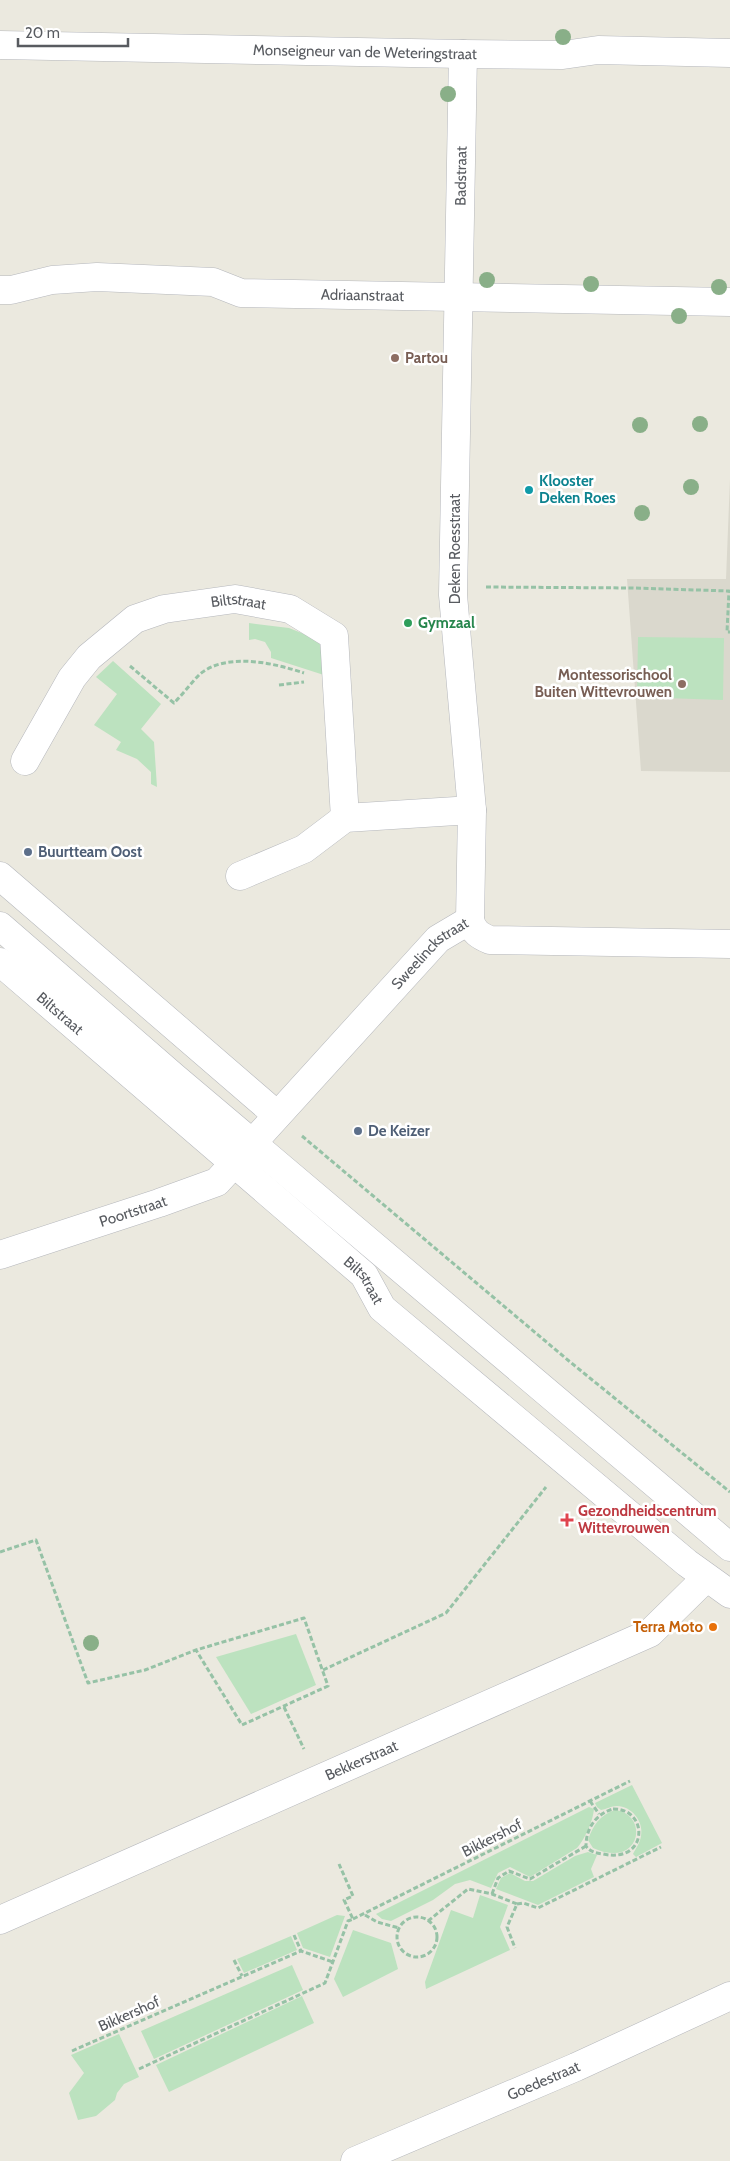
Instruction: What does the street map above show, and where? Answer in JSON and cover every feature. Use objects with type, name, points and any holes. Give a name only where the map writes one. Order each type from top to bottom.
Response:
[{"type":"street","name":"Monseigneur van de Weteringstraat","points":[[0,45],[463,54],[562,55],[598,50],[730,54]]},
{"type":"street","name":"Badstraat","points":[[459,297],[463,54]]},
{"type":"street","name":"Adriaanstraat","points":[[0,290],[10,290],[52,280],[97,277],[213,282],[241,293],[730,302]]},
{"type":"street","name":"Deken Roesstraat","points":[[459,297],[454,584],[472,810],[470,920]]},
{"type":"street","name":"Biltstraat","points":[[25,761],[72,678],[88,657],[103,643],[135,619],[164,609],[235,599],[290,609],[334,636],[345,818]]},
{"type":"street","points":[[240,876],[304,850],[345,818],[472,810]]},
{"type":"street","points":[[0,876],[277,1115]]},
{"type":"street","name":"Sweelinckstraat","points":[[252,1143],[438,939],[470,920],[473,929],[481,937],[490,940],[730,944]]},
{"type":"street","name":"Biltstraat","points":[[0,926],[252,1143],[730,1547]]},
{"type":"street","name":"Biltstraat","points":[[0,962],[364,1276],[382,1308],[706,1578],[730,1594]]},
{"type":"street","name":"Poortstraat","points":[[0,1256],[217,1182],[252,1143]]},
{"type":"street","name":"Bekkerstraat","points":[[0,1920],[650,1633],[706,1578]]},
{"type":"street","name":"Goedestraat","points":[[355,2161],[576,2066],[730,1996]]},
{"type":"path","points":[[454,584],[490,587],[633,588],[729,592],[727,632],[730,632]]},
{"type":"path","points":[[103,643],[174,703],[201,674],[226,662],[250,662],[287,667],[307,674]]},
{"type":"path","points":[[280,685],[310,682]]},
{"type":"path","points":[[277,1115],[569,1361],[730,1492]]},
{"type":"path","points":[[323,1670],[446,1613],[566,1462]]},
{"type":"path","points":[[0,1552],[36,1540],[88,1682],[145,1670],[196,1650],[304,1618],[328,1686],[242,1725],[196,1650]]},
{"type":"path","points":[[284,1707],[304,1749]]},
{"type":"path","name":"Bikkershof","points":[[353,1919],[630,1782]]},
{"type":"path","points":[[590,1801],[599,1814]]},
{"type":"path","points":[[618,1808],[629,1813],[639,1828],[636,1844],[629,1853],[620,1856],[610,1856],[592,1851],[586,1846],[588,1834],[595,1818],[599,1814],[612,1809],[618,1808]]},
{"type":"path","points":[[492,1894],[498,1878],[509,1871],[530,1879],[586,1846]]},
{"type":"path","points":[[428,1921],[468,1889],[492,1894],[517,1904],[524,1903],[538,1908],[662,1847]]},
{"type":"path","points":[[629,1853],[633,1861]]},
{"type":"path","points":[[139,2069],[325,1983],[348,1921],[353,1919],[344,1900],[353,1896],[339,1864]]},
{"type":"path","points":[[516,1948],[508,1928],[517,1904]]},
{"type":"path","points":[[364,1914],[377,1922],[399,1928]]},
{"type":"path","points":[[422,1918],[428,1921],[436,1932],[435,1945],[431,1951],[418,1956],[406,1953],[401,1948],[397,1935],[399,1928],[408,1919],[422,1918]]},
{"type":"path","points":[[294,1935],[301,1951],[333,1962]]},
{"type":"path","name":"Bikkershof","points":[[72,2051],[301,1951]]},
{"type":"path","points":[[234,1960],[242,1976]]},
{"type":"shaded area","name":"Montessorischool Buiten Wittevrouwen","points":[[730,479],[730,772],[641,771],[627,579],[726,579]]},
{"type":"green space","points":[[249,623],[289,628],[324,642],[327,676],[271,658],[271,652],[265,642],[255,639],[249,640]]},
{"type":"green space","points":[[638,637],[724,638],[723,700],[637,697]]},
{"type":"green space","points":[[113,661],[161,704],[141,729],[154,742],[157,787],[151,784],[151,772],[137,759],[116,750],[121,742],[94,725],[117,694],[96,677]]},
{"type":"green space","points":[[296,1634],[316,1685],[251,1714],[216,1657]]},
{"type":"green space","points":[[632,1785],[662,1843],[636,1857],[633,1854],[640,1841],[641,1830],[635,1815],[622,1807],[615,1806],[601,1810],[595,1803]]},
{"type":"green space","points":[[589,1807],[594,1809],[592,1819],[586,1835],[577,1848],[530,1877],[510,1867],[498,1873],[491,1888],[470,1880],[455,1884],[433,1900],[391,1921],[382,1919],[376,1914]]},
{"type":"green space","points":[[615,1810],[626,1814],[633,1821],[636,1830],[635,1839],[630,1847],[622,1852],[609,1853],[593,1848],[588,1840],[592,1830],[601,1818]]},
{"type":"green space","points":[[588,1852],[597,1855],[591,1869],[594,1877],[538,1905],[496,1889],[501,1878],[510,1873],[525,1881],[533,1881],[575,1856]]},
{"type":"green space","points":[[480,1895],[508,1905],[500,1927],[510,1950],[426,1989],[425,1982],[451,1910],[473,1918]]},
{"type":"green space","points":[[337,1915],[345,1916],[330,1957],[303,1948],[297,1933]]},
{"type":"green space","points":[[353,1930],[391,1943],[398,1969],[343,1997],[334,1979]]},
{"type":"green space","points":[[291,1936],[297,1950],[244,1973],[237,1959]]},
{"type":"green space","points":[[292,1965],[303,1990],[154,2059],[141,2031]]},
{"type":"green space","points":[[302,1996],[314,2023],[169,2092],[156,2065]]},
{"type":"green space","points":[[119,2034],[139,2077],[124,2084],[117,2093],[115,2100],[96,2116],[78,2120],[69,2093],[84,2073],[71,2055]]},
{"type":"place","name":"Partou","points":[[395,358]]},
{"type":"place","name":"Klooster Deken Roes","points":[[529,490]]},
{"type":"place","name":"Gymzaal","points":[[408,623]]},
{"type":"place","name":"Montessorischool Buiten Wittevrouwen","points":[[682,684]]},
{"type":"place","name":"Buurtteam Oost","points":[[28,852]]},
{"type":"place","name":"De Keizer","points":[[358,1131]]},
{"type":"place","name":"Gezondheidscentrum Wittevrouwen","points":[[567,1520]]},
{"type":"place","name":"Terra Moto","points":[[713,1627]]}]
